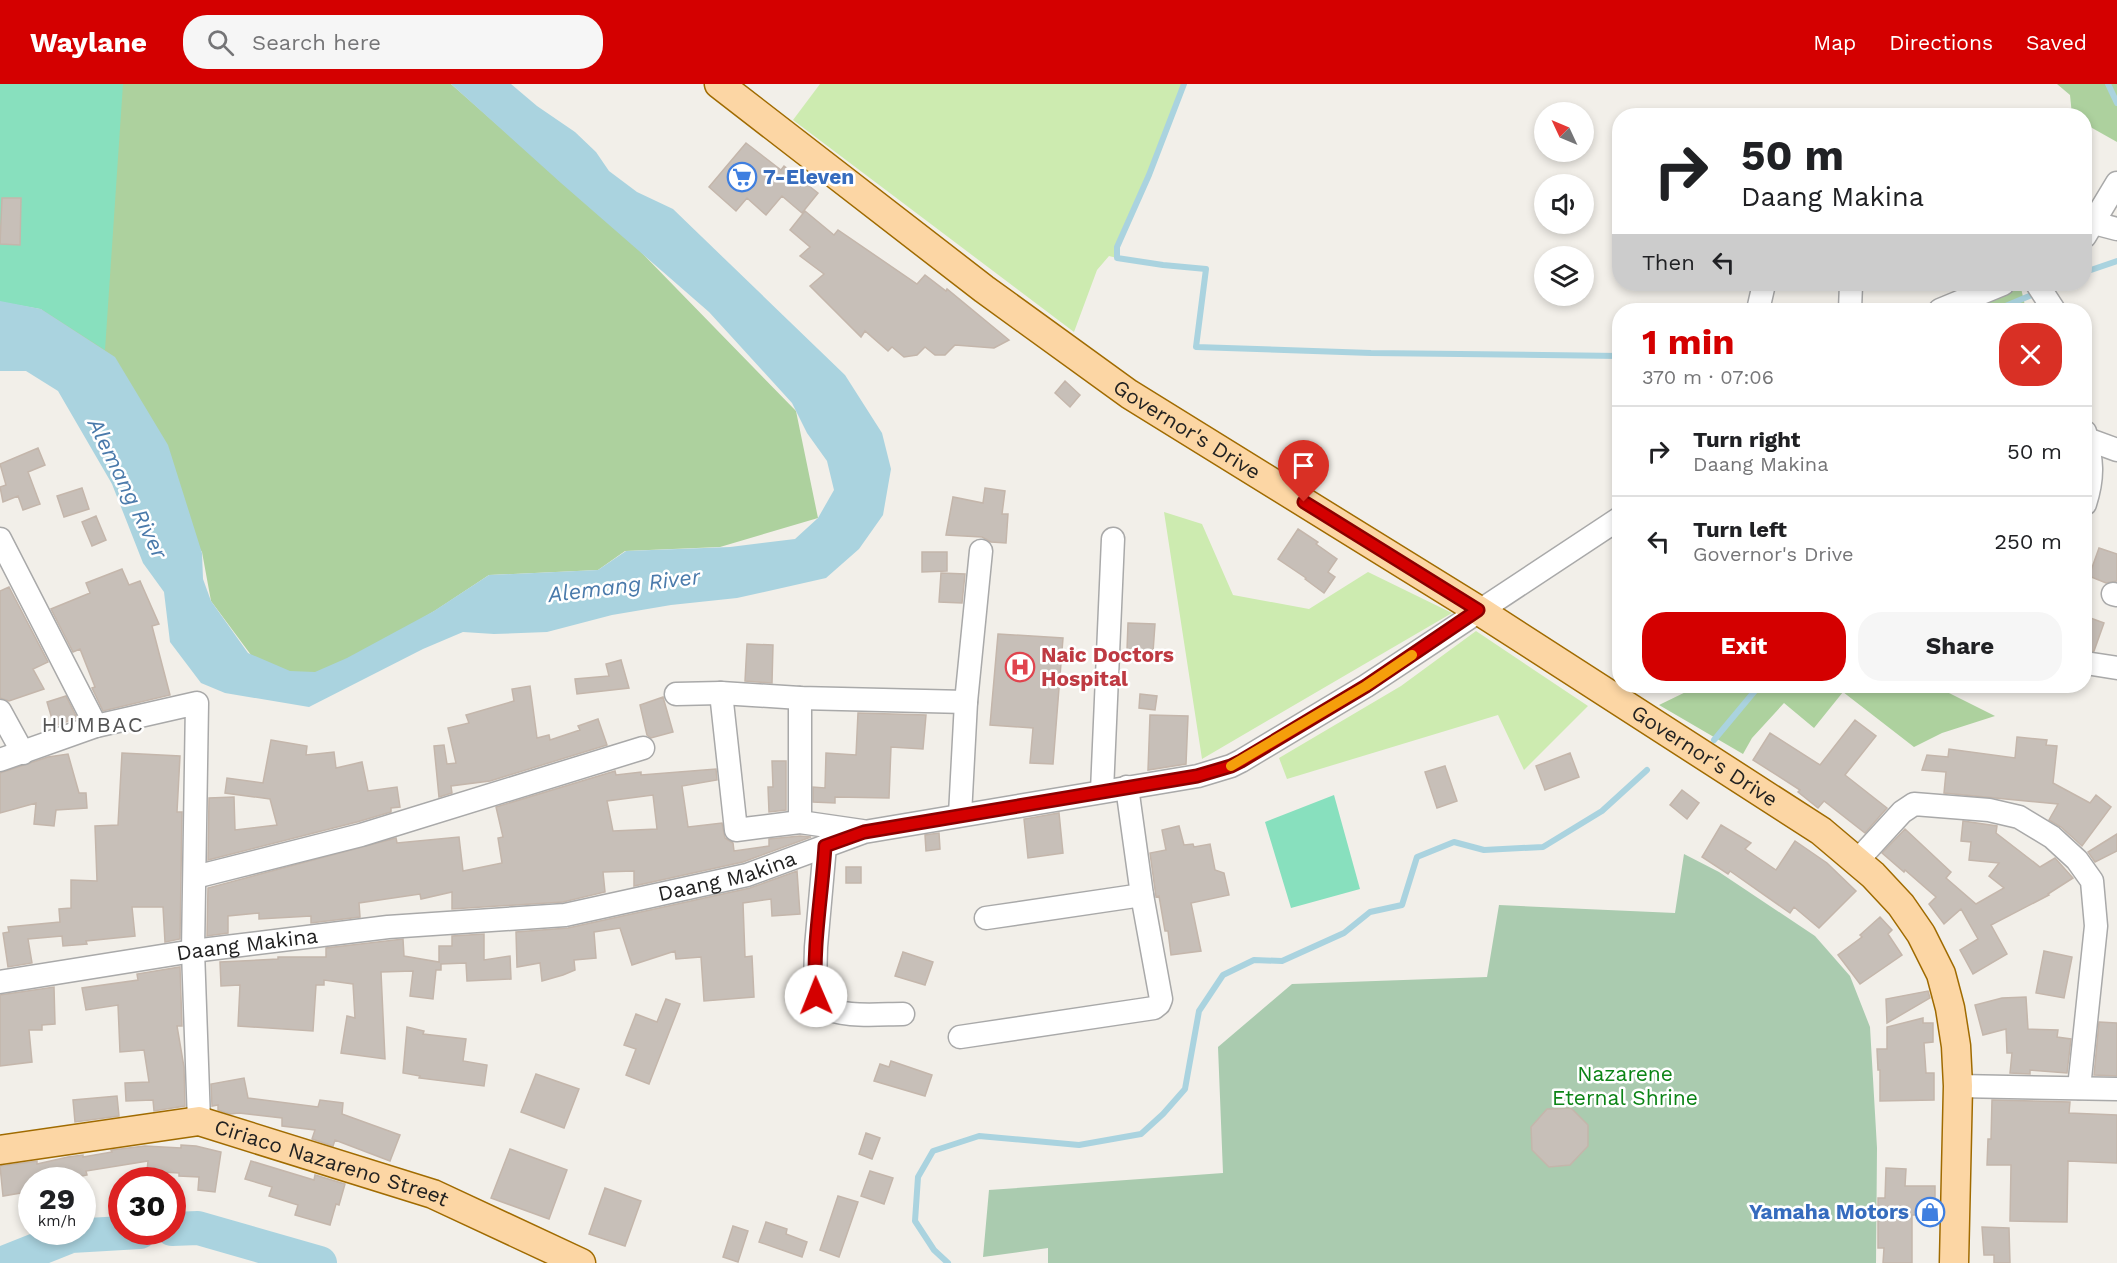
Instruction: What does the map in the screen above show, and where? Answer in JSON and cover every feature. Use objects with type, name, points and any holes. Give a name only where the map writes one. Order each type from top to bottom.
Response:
[{"type":"main road","name":"Governor's Drive","points":[[719,84],[984,289],[1129,394],[1478,610],[1821,831],[1857,861],[1901,905],[1921,934],[1946,989],[1956,1046],[1958,1086],[1954,1263]]},
{"type":"main road","name":"Ciriaco Nazareno Street","points":[[0,1150],[199,1120],[433,1194],[581,1263]]},
{"type":"street","points":[[2117,183],[2099,222],[2117,229]]},
{"type":"street","points":[[1957,303],[1986,291]]},
{"type":"street","points":[[2092,439],[2117,450]]},
{"type":"street","name":"Daang Makina","points":[[0,982],[193,951],[388,927],[565,915],[747,875],[864,832],[1197,776],[1231,766],[1366,686],[1612,523]]},
{"type":"street","points":[[0,539],[96,726]]},
{"type":"street","points":[[1102,791],[1113,539]]},
{"type":"street","points":[[960,815],[966,702],[981,551]]},
{"type":"street","points":[[2092,664],[2117,668]]},
{"type":"street","points":[[676,694],[721,693],[800,698],[966,702]]},
{"type":"street","points":[[721,693],[736,831],[800,822],[864,832]]},
{"type":"street","points":[[800,698],[800,822]]},
{"type":"street","points":[[0,760],[96,726],[197,703],[193,951],[199,1120]]},
{"type":"street","points":[[0,711],[23,753]]},
{"type":"street","points":[[195,877],[361,835],[643,748]]},
{"type":"street","points":[[960,1037],[1154,1008],[1159,1004],[1161,999],[1142,895],[1127,787]]},
{"type":"street","points":[[1857,861],[1902,812],[1914,804],[1989,810],[2019,817],[2052,837],[2077,860],[2092,881],[2096,926],[2079,1088]]},
{"type":"street","points":[[825,846],[816,946],[815,984],[819,1004],[826,1009],[845,1013],[903,1014]]},
{"type":"street","points":[[986,918],[1142,895]]},
{"type":"street","points":[[1958,1086],[2117,1089]]},
{"type":"green space","points":[[0,84],[451,84],[637,248],[796,411],[818,518],[720,547],[625,551],[598,570],[489,575],[436,610],[310,686],[251,655],[211,601],[202,552],[41,309],[0,301]]},
{"type":"green space","points":[[0,84],[123,84],[105,350],[41,309],[0,302]]},
{"type":"green space","points":[[820,84],[1184,84],[1149,175],[1117,247],[1117,258],[1109,256],[1097,270],[1074,332],[793,120]]},
{"type":"green space","points":[[2057,84],[2117,84],[2117,142],[2092,128],[2092,108],[2071,108],[2070,95]]},
{"type":"green space","points":[[2014,291],[2022,291],[2024,303],[1984,303]]},
{"type":"green space","points":[[1164,512],[1202,524],[1233,595],[1309,609],[1368,572],[1452,613],[1202,759]]},
{"type":"green space","points":[[1476,631],[1588,706],[1524,770],[1498,715],[1287,779],[1279,758],[1401,686]]},
{"type":"green space","points":[[1684,693],[1842,693],[1814,728],[1784,703],[1752,738],[1743,754],[1659,705]]},
{"type":"green space","points":[[1844,693],[1949,693],[1995,716],[1942,733],[1914,747]]},
{"type":"green space","points":[[1334,795],[1360,889],[1291,908],[1265,822]]},
{"type":"green space","name":"Nazarene Eternal Shrine","points":[[1684,854],[1719,872],[1815,936],[1850,976],[1870,1027],[1877,1148],[1876,1263],[1048,1263],[1048,1248],[983,1257],[989,1190],[1223,1173],[1218,1047],[1292,984],[1487,977],[1499,905],[1675,913]]},
{"type":"water","name":"Alemang River","points":[[451,84],[511,84],[537,106],[575,132],[596,152],[609,171],[637,192],[673,209],[845,375],[882,433],[891,469],[883,515],[859,549],[826,578],[737,598],[671,605],[612,615],[547,632],[494,634],[463,632],[423,649],[309,707],[225,693],[201,683],[170,642],[164,592],[143,563],[112,484],[58,391],[26,371],[0,371],[0,301],[41,309],[115,357],[168,445],[202,553],[203,579],[211,601],[248,653],[290,671],[315,672],[347,658],[434,611],[489,575],[598,570],[626,551],[730,547],[795,539],[818,518],[834,490],[827,461],[807,433],[792,403],[709,312]]},
{"type":"building","points":[[746,143],[781,170],[784,166],[818,193],[802,213],[782,196],[766,215],[747,198],[736,211],[709,187]]},
{"type":"building","points":[[2,198],[21,198],[20,245],[0,244]]},
{"type":"building","points":[[805,211],[834,235],[838,230],[917,284],[925,275],[946,291],[947,289],[1009,340],[994,348],[955,345],[945,355],[935,355],[925,347],[917,355],[904,357],[892,347],[888,351],[865,331],[861,337],[810,286],[824,274],[800,256],[810,247],[790,230]]},
{"type":"building","points":[[1065,381],[1080,395],[1070,407],[1055,393]]},
{"type":"building","points":[[38,448],[45,465],[28,472],[40,504],[23,510],[18,496],[3,502],[0,487],[6,485],[0,464]]},
{"type":"building","points":[[82,488],[89,509],[64,517],[57,496]]},
{"type":"building","points":[[985,488],[1005,491],[1002,514],[1008,514],[1006,543],[991,542],[982,537],[946,535],[953,497],[983,503]]},
{"type":"building","points":[[96,516],[106,540],[92,546],[82,522]]},
{"type":"building","points":[[1298,529],[1318,542],[1316,544],[1337,559],[1328,572],[1335,577],[1324,593],[1278,559]]},
{"type":"building","points":[[2099,548],[2117,554],[2117,581],[2106,583],[2092,577],[2092,568]]},
{"type":"building","points":[[922,552],[947,552],[947,571],[922,572]]},
{"type":"building","points":[[122,569],[129,585],[140,581],[159,624],[152,626],[170,695],[103,711],[92,688],[95,687],[80,649],[73,652],[51,609],[90,593],[86,583]]},
{"type":"building","points":[[941,573],[965,574],[962,603],[939,602]]},
{"type":"building","points":[[9,587],[48,662],[33,669],[44,689],[9,701],[0,698],[0,591]]},
{"type":"building","points":[[2092,619],[2104,623],[2092,651]]},
{"type":"building","points":[[1128,623],[1155,624],[1153,652],[1127,650]]},
{"type":"building","points":[[998,634],[1063,638],[1053,764],[1030,763],[1033,728],[990,725]]},
{"type":"building","points":[[747,644],[773,645],[772,683],[745,681]]},
{"type":"building","points":[[621,660],[629,688],[577,694],[575,679],[609,676],[606,664]]},
{"type":"building","points":[[530,686],[537,738],[549,735],[550,740],[580,730],[578,726],[598,719],[607,745],[490,781],[451,786],[452,793],[439,797],[434,746],[444,745],[447,764],[456,763],[448,728],[469,723],[466,715],[514,701],[512,689]]},
{"type":"building","points":[[1140,694],[1157,696],[1155,710],[1139,708]]},
{"type":"building","points":[[66,696],[77,718],[54,726],[47,702]]},
{"type":"building","points":[[663,697],[673,732],[651,738],[647,735],[640,705]]},
{"type":"building","points":[[858,713],[926,715],[923,749],[891,747],[889,798],[835,797],[835,803],[813,802],[813,787],[825,788],[826,753],[856,755]]},
{"type":"building","points":[[1150,715],[1188,716],[1186,764],[1148,770]]},
{"type":"building","points":[[1855,720],[1876,736],[1845,775],[1887,808],[1865,833],[1824,801],[1818,808],[1798,792],[1800,790],[1753,760],[1770,733],[1820,765]]},
{"type":"building","points":[[2017,737],[2047,740],[2046,745],[2057,746],[2053,783],[2090,803],[2096,795],[2111,807],[2082,846],[2061,827],[2049,820],[2058,804],[1944,793],[1946,772],[1922,770],[1927,755],[1948,757],[1949,749],[2015,758]]},
{"type":"building","points":[[271,740],[307,746],[306,755],[334,752],[336,768],[362,762],[368,791],[397,787],[400,807],[391,808],[391,812],[357,822],[208,860],[209,798],[234,797],[235,830],[277,825],[270,799],[225,793],[227,778],[263,783]]},
{"type":"building","points":[[122,753],[180,756],[177,812],[182,812],[180,939],[165,942],[163,907],[132,907],[135,936],[63,946],[62,936],[28,939],[32,963],[8,967],[3,933],[9,932],[8,927],[60,922],[59,909],[71,908],[71,880],[97,881],[95,826],[118,825]]},
{"type":"building","points":[[1570,753],[1579,777],[1545,790],[1536,766]]},
{"type":"building","points":[[68,754],[79,793],[86,793],[87,808],[56,810],[54,826],[34,824],[36,803],[0,813],[0,773],[48,757]]},
{"type":"building","points":[[772,761],[786,761],[786,810],[769,812],[768,787],[773,787]]},
{"type":"building","points":[[1445,766],[1457,801],[1437,808],[1425,772]]},
{"type":"building","points":[[716,769],[717,780],[682,786],[688,827],[722,823],[725,838],[733,843],[734,851],[769,846],[769,839],[811,837],[743,862],[634,886],[634,871],[603,872],[605,892],[563,902],[452,909],[452,892],[421,899],[420,894],[359,903],[360,917],[311,923],[311,916],[259,919],[259,913],[228,916],[228,933],[207,936],[208,888],[396,838],[397,843],[459,837],[463,871],[502,863],[498,838],[503,837],[496,807],[615,771],[616,775],[641,772],[641,775]],"holes":[[[653,795],[657,829],[613,831],[607,801]]]},
{"type":"building","points":[[1682,790],[1699,803],[1687,819],[1670,805]]},
{"type":"building","points":[[1059,813],[1063,853],[1028,858],[1024,819]]},
{"type":"building","points":[[1963,821],[1997,826],[1996,833],[2040,867],[2055,858],[2073,878],[2049,895],[1991,925],[2007,954],[1973,974],[1960,950],[1978,939],[1961,909],[1944,924],[1929,904],[1936,897],[1882,853],[1905,829],[1951,872],[1946,878],[1976,904],[2004,888],[1989,876],[1999,863],[1969,860],[1971,842],[1961,841]]},
{"type":"building","points":[[1721,825],[1751,843],[1745,849],[1776,870],[1795,841],[1827,863],[1856,891],[1819,928],[1794,907],[1790,913],[1730,871],[1728,874],[1702,857]]},
{"type":"building","points":[[1179,826],[1184,845],[1193,844],[1194,847],[1210,844],[1215,870],[1224,873],[1229,895],[1191,903],[1201,951],[1171,955],[1168,931],[1165,931],[1159,896],[1156,897],[1150,853],[1166,850],[1162,830]]},
{"type":"building","points":[[939,833],[940,849],[926,851],[925,835]]},
{"type":"building","points":[[2117,834],[2117,851],[2095,862],[2088,852]]},
{"type":"building","points":[[846,867],[861,867],[861,883],[846,883]]},
{"type":"building","points":[[797,871],[800,914],[772,916],[771,899],[743,903],[745,957],[752,956],[754,997],[704,1001],[701,957],[676,959],[675,951],[632,965],[620,928],[594,932],[596,958],[574,960],[575,970],[563,975],[542,981],[540,963],[517,967],[516,932],[568,928],[750,888]]},
{"type":"building","points":[[1880,917],[1892,930],[1888,934],[1902,955],[1860,984],[1838,955],[1862,937],[1860,935]]},
{"type":"building","points":[[484,934],[484,960],[510,956],[511,979],[467,981],[466,963],[441,964],[441,970],[436,970],[433,999],[410,996],[413,971],[381,972],[385,1059],[341,1053],[347,1016],[355,1018],[353,984],[324,980],[324,985],[316,985],[313,1031],[238,1026],[240,985],[221,986],[220,962],[278,959],[278,957],[326,957],[326,948],[403,939],[404,956],[439,962],[439,946],[452,946],[452,936]]},
{"type":"building","points":[[2044,951],[2072,957],[2064,998],[2036,993]]},
{"type":"building","points":[[903,952],[933,962],[925,985],[895,976]]},
{"type":"building","points":[[180,967],[182,1026],[177,1026],[184,1067],[185,1106],[154,1111],[153,1100],[126,1101],[125,1083],[149,1082],[144,1050],[120,1052],[118,1005],[86,1010],[82,988],[138,980],[137,974]]},
{"type":"building","points":[[54,987],[55,1024],[42,1025],[42,1030],[29,1030],[32,1062],[0,1066],[0,995]]},
{"type":"building","points":[[1928,991],[1930,998],[1887,1023],[1886,999]]},
{"type":"building","points":[[2026,997],[2028,1029],[2058,1030],[2057,1037],[2071,1039],[2067,1073],[2030,1070],[2030,1074],[2010,1073],[2012,1053],[2007,1053],[2006,1029],[1983,1035],[1975,1005],[2002,998]]},
{"type":"building","points":[[666,999],[680,1004],[649,1084],[626,1075],[636,1049],[624,1045],[636,1014],[657,1022]]},
{"type":"building","points":[[1923,1018],[1923,1023],[1933,1023],[1933,1042],[1924,1043],[1926,1073],[1934,1073],[1934,1100],[1880,1101],[1877,1049],[1887,1049],[1887,1027]]},
{"type":"building","points":[[2099,1022],[2117,1023],[2117,1076],[2094,1075]]},
{"type":"building","points":[[407,1027],[424,1031],[423,1034],[466,1039],[463,1061],[487,1065],[484,1086],[419,1078],[420,1076],[403,1073]]},
{"type":"building","points":[[891,1061],[932,1075],[925,1096],[874,1081],[880,1064],[889,1067]]},
{"type":"building","points":[[536,1074],[579,1089],[564,1128],[521,1112]]},
{"type":"building","points":[[244,1078],[248,1098],[318,1107],[320,1100],[343,1103],[342,1114],[400,1135],[390,1161],[335,1140],[333,1146],[312,1139],[315,1130],[282,1126],[282,1118],[230,1114],[218,1110],[218,1105],[212,1106],[211,1084]]},
{"type":"building","points":[[117,1096],[119,1116],[75,1122],[73,1100]]},
{"type":"building","points":[[1992,1100],[2070,1102],[2069,1113],[2117,1115],[2117,1163],[2068,1161],[2067,1222],[2010,1221],[2011,1165],[1987,1165],[1988,1139],[1991,1139]]},
{"type":"building","points":[[1571,1108],[1588,1125],[1588,1146],[1570,1165],[1549,1167],[1532,1150],[1531,1127],[1547,1109]]},
{"type":"building","points":[[866,1133],[880,1138],[872,1159],[859,1154]]},
{"type":"building","points":[[181,1145],[196,1146],[221,1152],[215,1192],[198,1190],[199,1177],[186,1176],[186,1167],[147,1167],[148,1161],[96,1169],[96,1167],[18,1167],[18,1193],[3,1196],[0,1166],[37,1161],[37,1164],[68,1157],[83,1155],[83,1157],[112,1152],[111,1150],[145,1146],[181,1148]]},
{"type":"building","points":[[510,1149],[567,1170],[549,1219],[491,1198]]},
{"type":"building","points":[[251,1161],[314,1180],[315,1175],[345,1184],[330,1225],[295,1215],[298,1205],[269,1196],[272,1187],[245,1179]]},
{"type":"building","points":[[1886,1168],[1906,1169],[1905,1186],[1935,1186],[1935,1212],[1918,1212],[1918,1215],[1912,1215],[1912,1263],[1883,1263],[1884,1248],[1878,1248],[1878,1198],[1885,1198]]},
{"type":"building","points":[[870,1171],[893,1178],[884,1204],[861,1196]]},
{"type":"building","points":[[605,1188],[641,1201],[625,1246],[589,1234]]},
{"type":"building","points":[[838,1196],[858,1202],[839,1257],[820,1250]]},
{"type":"building","points":[[766,1222],[787,1229],[786,1234],[807,1242],[802,1257],[759,1242]]},
{"type":"building","points":[[733,1226],[748,1231],[738,1262],[723,1257]]},
{"type":"building","points":[[1982,1227],[2009,1228],[2010,1263],[1994,1263],[1994,1255],[1984,1255]]},
{"type":"waterway","points":[[1184,84],[1149,175],[1117,247],[1117,258],[1206,269],[1196,347],[1371,353],[1612,356]]},
{"type":"waterway","points":[[2108,84],[2117,103]]},
{"type":"waterway","points":[[2092,270],[2117,261]]},
{"type":"waterway","points":[[2013,303],[2041,291]]},
{"type":"waterway","points":[[1714,740],[1753,693]]},
{"type":"waterway","points":[[948,1263],[934,1250],[915,1221],[918,1177],[933,1151],[979,1136],[1079,1145],[1141,1134],[1185,1089],[1199,1011],[1223,975],[1254,960],[1282,961],[1344,933],[1370,912],[1402,905],[1417,857],[1454,842],[1484,850],[1543,847],[1602,811],[1647,770]]},
{"type":"waterway","points":[[186,1228],[198,1228],[320,1263]]},
{"type":"waterway","points":[[3,1263],[71,1236],[108,1234]]},
{"type":"slow traffic","points":[[1231,766],[1366,686],[1412,655]]},
{"type":"place","name":"7-Eleven","points":[[742,177]]},
{"type":"place","name":"Naic Doctors Hospital","points":[[1020,667]]},
{"type":"place","name":"Yamaha Motors","points":[[1930,1212]]},
{"type":"district","name":"HUMBAC","points":[[93,724]]},
{"type":"route","points":[[816,996],[817,923],[825,846],[864,832],[1197,776],[1231,766],[1366,686],[1478,610],[1304,502]]}]
